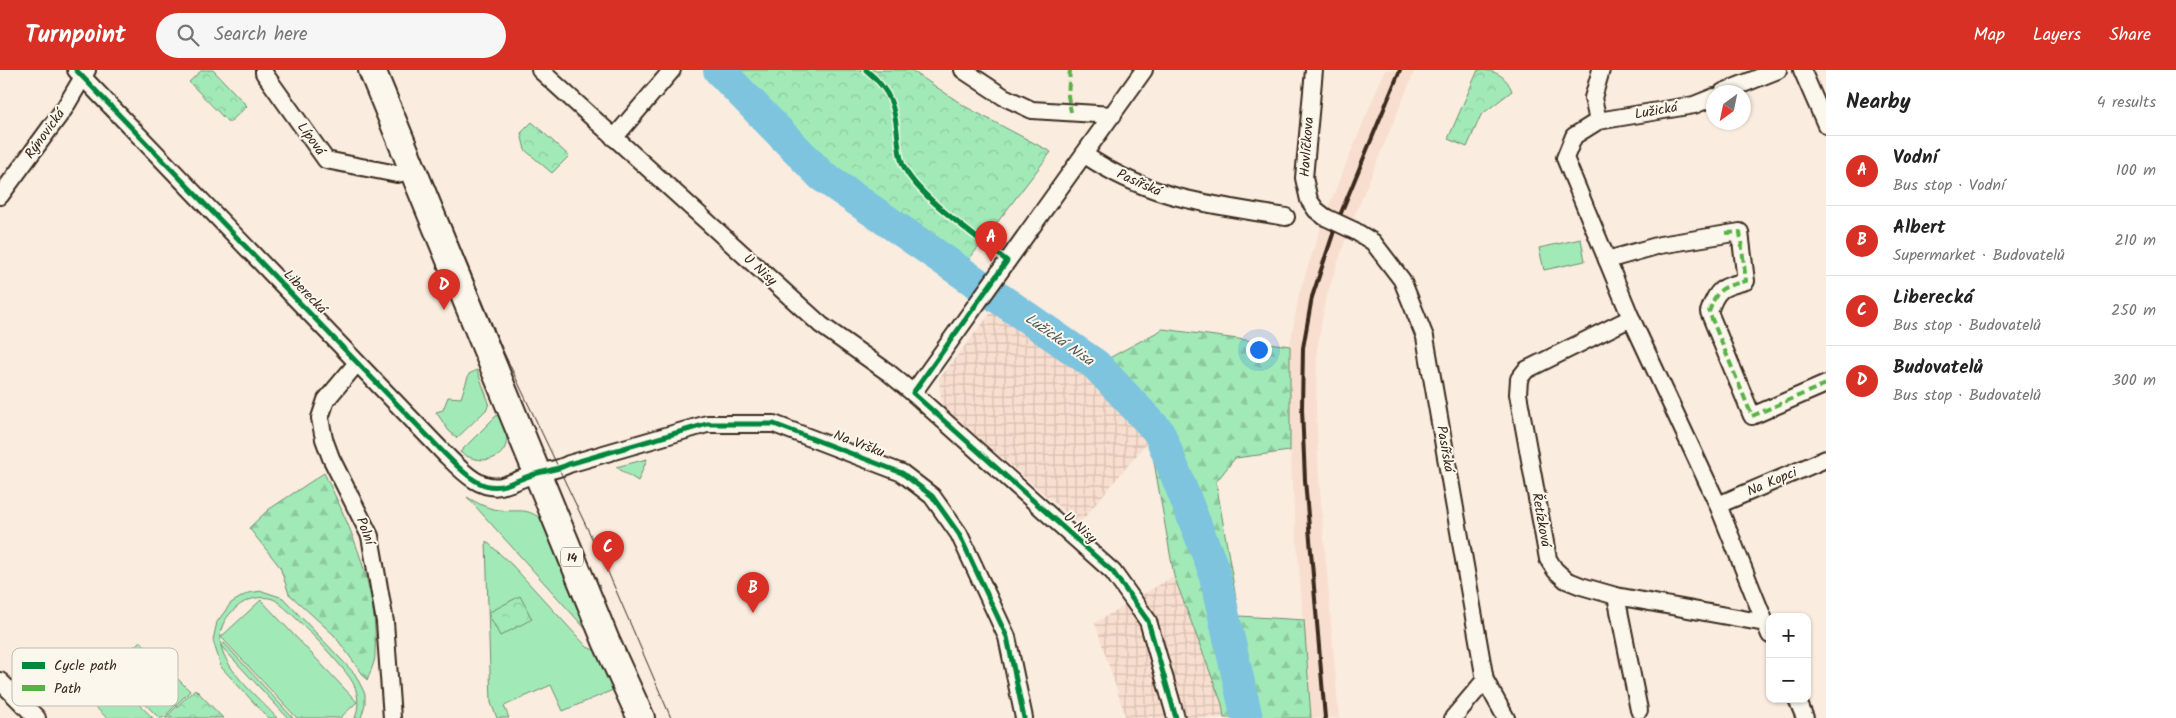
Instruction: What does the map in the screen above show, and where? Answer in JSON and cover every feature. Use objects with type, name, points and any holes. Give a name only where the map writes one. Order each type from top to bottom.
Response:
[{"type":"main road","name":"14","points":[[372,70],[606,641],[641,718]]},
{"type":"street","name":"Lípová","points":[[264,70],[264,73],[326,160],[397,174],[412,170]]},
{"type":"street","name":"U Nisy","points":[[540,70],[821,325],[913,393],[1113,572],[1148,621],[1176,718]]},
{"type":"street","points":[[614,138],[672,70]]},
{"type":"street","points":[[963,70],[1004,97],[1032,110],[1113,115]]},
{"type":"street","points":[[913,393],[1144,70]]},
{"type":"street","name":"Havlíčkova","points":[[1314,70],[1304,178],[1309,200],[1316,210],[1325,217]]},
{"type":"street","points":[[1598,121],[1593,98],[1601,70]]},
{"type":"street","points":[[1741,85],[1778,70]]},
{"type":"street","points":[[1802,70],[1826,125]]},
{"type":"street","name":"Rýnovická","points":[[0,196],[64,108],[82,72]]},
{"type":"street","name":"Liberecká","points":[[82,72],[357,363],[445,454],[474,480],[490,487],[504,486],[537,473]]},
{"type":"street","name":"Lužická","points":[[1574,136],[1598,121],[1694,104],[1706,100]]},
{"type":"street","name":"Řetízková","points":[[1574,136],[1565,158],[1631,318],[1718,505],[1766,626]]},
{"type":"street","name":"Pasířská","points":[[1085,155],[1114,173],[1164,195],[1286,217]]},
{"type":"street","name":"Pasířská","points":[[1325,217],[1356,231],[1373,242],[1402,280],[1425,337],[1485,680],[1506,718]]},
{"type":"street","points":[[1607,260],[1660,244],[1740,232],[1746,281],[1722,288],[1713,299],[1709,312],[1752,416],[1826,384]]},
{"type":"street","name":"Řetízková","points":[[1631,318],[1526,370],[1519,380],[1518,394],[1548,559],[1555,570],[1566,580],[1616,596],[1766,629]]},
{"type":"street","name":"Polní","points":[[357,363],[326,400],[320,418],[324,439],[331,458],[370,536],[385,622],[392,718]]},
{"type":"street","name":"Na Vršku","points":[[537,473],[560,469],[569,464],[707,424],[774,424],[902,472],[932,496],[959,534],[1007,637],[1024,718]]},
{"type":"street","name":"Na Kopci","points":[[1718,505],[1826,459]]},
{"type":"street","points":[[1616,596],[1640,710]]},
{"type":"street","points":[[1453,718],[1485,680]]},
{"type":"street","points":[[0,682],[12,694]]},
{"type":"street","points":[[1799,703],[1806,718]]},
{"type":"street","points":[[25,706],[37,718]]},
{"type":"shaded area","points":[[1385,70],[1415,70],[1349,229],[1325,301],[1317,350],[1316,409],[1319,479],[1339,718],[1311,718],[1292,480],[1288,409],[1290,346],[1299,294],[1323,220]]},
{"type":"shaded area","points":[[994,309],[1087,370],[1146,430],[1150,439],[1079,524],[942,406],[939,379]]},
{"type":"shaded area","points":[[1174,576],[1222,704],[1224,718],[1126,718],[1095,623]]},
{"type":"green space","points":[[202,70],[213,70],[247,106],[229,123],[189,82]]},
{"type":"green space","points":[[735,70],[911,70],[966,107],[1051,152],[967,262],[808,150]]},
{"type":"green space","points":[[1478,70],[1499,74],[1512,91],[1481,115],[1467,147],[1448,139]]},
{"type":"green space","points":[[532,122],[569,156],[552,173],[525,150],[521,133]]},
{"type":"green space","points":[[1581,239],[1585,261],[1544,270],[1539,248]]},
{"type":"green space","points":[[1163,329],[1290,346],[1290,451],[1235,458],[1216,482],[1239,616],[1304,620],[1311,718],[1224,718],[1222,704],[1174,576],[1150,439],[1146,430],[1087,370]]},
{"type":"green space","points":[[477,370],[489,403],[487,409],[457,438],[449,431],[436,412],[443,410],[448,397],[461,398],[469,374]]},
{"type":"green space","points":[[501,414],[507,437],[506,446],[497,457],[482,460],[460,452],[496,416]]},
{"type":"green space","points":[[647,459],[638,481],[616,467]]},
{"type":"green space","points":[[324,473],[362,561],[373,607],[375,655],[367,680],[334,635],[289,594],[280,567],[249,528],[268,510]]},
{"type":"green space","points":[[467,497],[491,508],[532,513],[544,521],[592,636]]},
{"type":"green space","points":[[486,541],[512,565],[587,647],[596,651],[613,690],[563,711],[551,685],[504,706],[509,718],[497,718],[491,703]]},
{"type":"green space","points":[[262,591],[283,598],[355,674],[365,694],[365,704],[361,718],[355,718],[358,697],[350,677],[303,625],[273,599],[259,598],[241,604],[224,621],[220,636],[223,651],[230,666],[277,718],[268,718],[221,667],[213,640],[217,622],[231,603],[248,593]]},
{"type":"green space","points":[[520,596],[532,619],[500,636],[488,613]]},
{"type":"green space","points":[[261,600],[357,702],[340,718],[297,718],[221,637]]},
{"type":"green space","points":[[140,641],[147,648],[133,648]]},
{"type":"green space","points":[[224,643],[293,718],[288,718],[221,646]]},
{"type":"green space","points":[[178,679],[190,691],[178,703]]},
{"type":"green space","points":[[195,689],[223,718],[165,718]]},
{"type":"green space","points":[[94,706],[140,706],[153,718],[107,718]]},
{"type":"green space","points":[[147,706],[175,706],[163,718],[159,718]]},
{"type":"waterway","name":"Lužická Nisa","points":[[719,70],[822,176],[1096,365],[1159,432],[1213,568],[1247,718]]},
{"type":"tram line","points":[[387,70],[504,353],[608,572],[671,718]]},
{"type":"railway","points":[[1325,718],[1305,480],[1302,409],[1303,348],[1312,297],[1336,225],[1400,70]]},
{"type":"marked path","points":[[1070,70],[1068,96],[1071,112]]},
{"type":"marked path","points":[[1726,233],[1740,232],[1746,281],[1721,290],[1709,312],[1752,416],[1826,384]]},
{"type":"cycle path","points":[[76,70],[445,454],[465,473],[480,483],[496,487],[505,485],[535,474],[707,424],[774,424],[902,473],[932,496],[959,534],[1007,637],[1024,718]]},
{"type":"cycle path","points":[[866,70],[882,85],[891,101],[901,159],[913,180],[923,193],[1007,261],[913,393],[1113,572],[1148,621],[1176,718]]},
{"type":"place","name":"Vodní","points":[[991,262]]},
{"type":"place","name":"Budovatelů","points":[[444,310]]},
{"type":"place","name":"Liberecká","points":[[608,572]]},
{"type":"place","name":"Albert","points":[[753,613]]}]
